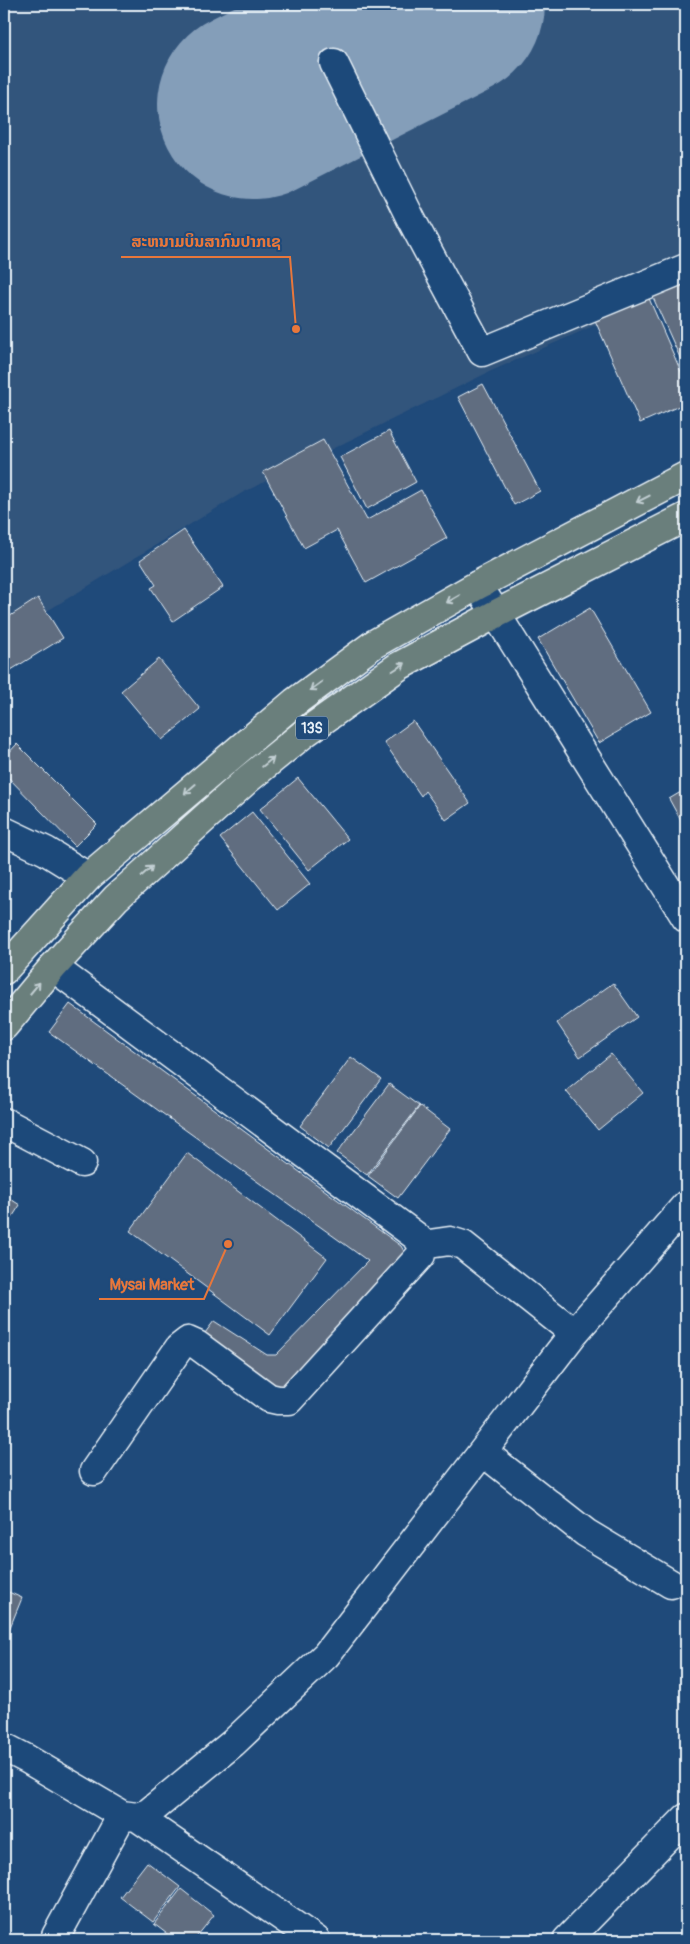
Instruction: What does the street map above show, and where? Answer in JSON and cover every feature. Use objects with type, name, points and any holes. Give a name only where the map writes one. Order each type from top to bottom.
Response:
[{"type":"highway","name":"13S","points":[[4,970],[88,877],[295,702],[374,644],[478,585],[686,476]]},
{"type":"highway","name":"13S","points":[[4,1026],[53,967],[116,898],[248,779],[306,732],[399,666],[686,516]]},
{"type":"street","points":[[334,63],[411,220],[482,352],[686,268]]},
{"type":"street","points":[[478,585],[686,918]]},
{"type":"street","points":[[4,831],[46,851],[88,877]]},
{"type":"street","points":[[53,967],[417,1238],[422,1245],[421,1255],[289,1400],[269,1398],[197,1345],[188,1341],[179,1348],[94,1471]]},
{"type":"street","points":[[4,1122],[82,1163]]},
{"type":"street","points":[[130,1816],[148,1814],[233,1743],[326,1655],[574,1333],[686,1205]]},
{"type":"street","points":[[422,1245],[450,1241],[463,1245],[574,1333]]},
{"type":"street","points":[[483,1452],[586,1533],[671,1584]]},
{"type":"street","points":[[4,1747],[130,1816],[316,1940]]},
{"type":"street","points":[[56,1936],[130,1816]]},
{"type":"street","points":[[567,1940],[686,1818]]},
{"type":"shaded area","points":[[4,4],[686,4],[686,285],[489,372],[242,493],[4,637]]},
{"type":"building","points":[[686,277],[686,371],[651,293]]},
{"type":"building","points":[[647,294],[686,383],[686,403],[640,423],[594,318]]},
{"type":"building","points":[[483,384],[540,491],[514,505],[458,397]]},
{"type":"building","points":[[389,431],[416,482],[367,509],[340,457]]},
{"type":"building","points":[[323,440],[367,520],[421,490],[447,538],[366,583],[337,530],[304,548],[263,472]]},
{"type":"building","points":[[184,530],[223,587],[173,621],[151,588],[156,585],[140,560]]},
{"type":"building","points":[[38,598],[63,638],[11,670],[4,658],[4,620]]},
{"type":"building","points":[[590,608],[651,712],[599,743],[538,639]]},
{"type":"building","points":[[159,659],[200,709],[162,740],[121,691]]},
{"type":"building","points":[[4,667],[10,674],[4,679]]},
{"type":"building","points":[[413,721],[470,803],[446,820],[425,791],[421,796],[384,742]]},
{"type":"building","points":[[17,744],[97,824],[75,846],[4,773],[4,758]]},
{"type":"building","points":[[298,778],[348,839],[309,870],[260,809]]},
{"type":"building","points":[[686,789],[686,830],[669,799]]},
{"type":"building","points":[[252,812],[310,884],[278,910],[220,838]]},
{"type":"building","points":[[613,983],[637,1017],[580,1057],[557,1023]]},
{"type":"building","points":[[70,1004],[401,1246],[405,1253],[282,1393],[199,1341],[214,1321],[267,1355],[276,1355],[368,1261],[49,1032]]},
{"type":"building","points":[[611,1054],[643,1093],[598,1130],[566,1091]]},
{"type":"building","points":[[351,1057],[381,1079],[329,1148],[300,1126]]},
{"type":"building","points":[[389,1084],[419,1106],[367,1175],[337,1153]]},
{"type":"building","points":[[420,1106],[450,1129],[398,1198],[368,1176]]},
{"type":"building","points":[[187,1153],[327,1258],[270,1335],[130,1231]]},
{"type":"building","points":[[4,1195],[20,1205],[4,1230]]},
{"type":"building","points":[[4,1590],[22,1598],[4,1642]]},
{"type":"building","points":[[147,1862],[180,1887],[153,1922],[120,1897]]},
{"type":"building","points":[[181,1889],[214,1915],[194,1940],[175,1940],[154,1924]]},
{"type":"runway","points":[[253,104],[450,4]]},
{"type":"place","name":"ສະຫນາມບິນສາກົນປາກເຊ","points":[[296,329]]},
{"type":"place","name":"Mysai Market","points":[[228,1244]]}]
